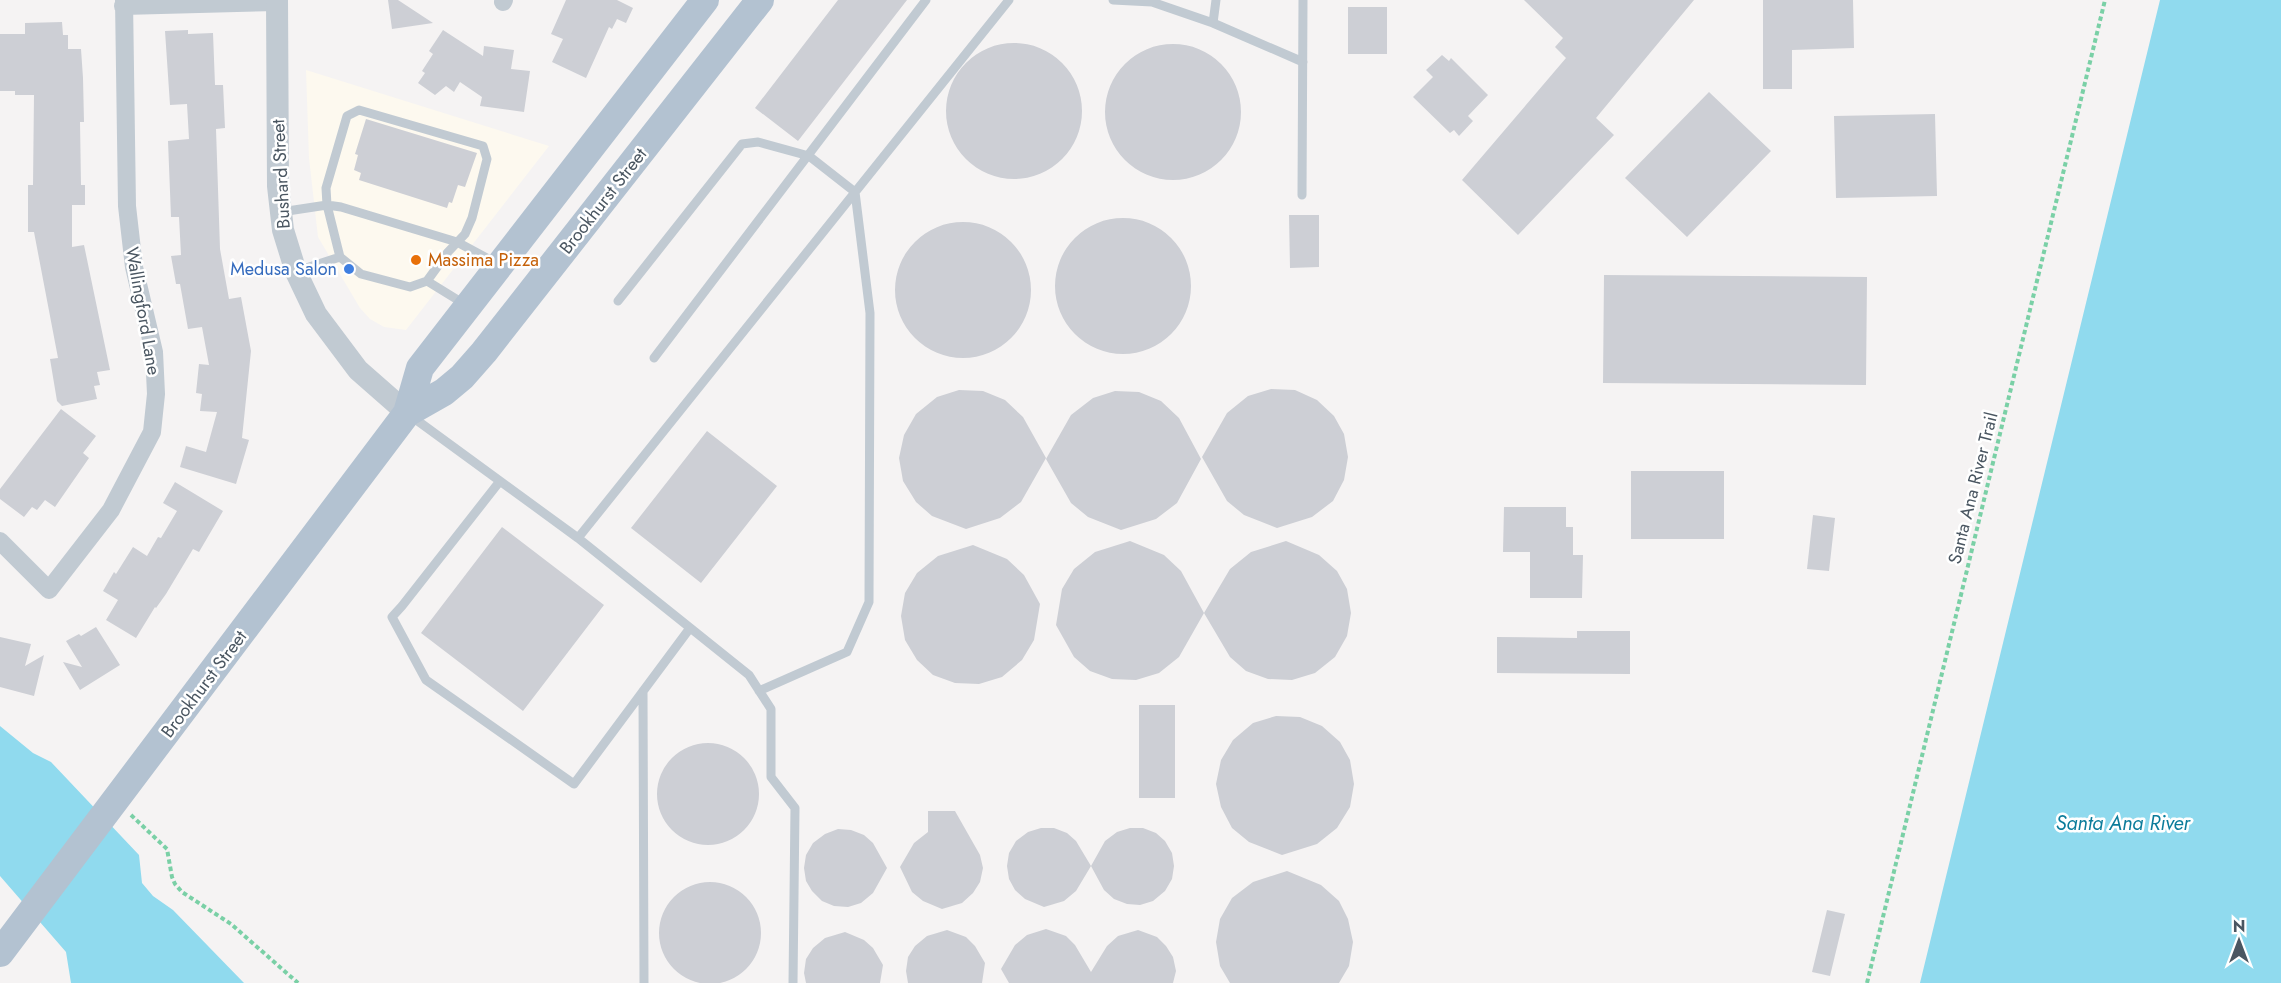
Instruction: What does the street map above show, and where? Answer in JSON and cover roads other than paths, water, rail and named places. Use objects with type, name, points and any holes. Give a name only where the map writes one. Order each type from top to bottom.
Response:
[{"type":"main road","name":"Brookhurst Street","points":[[8,944],[407,413],[420,368],[705,0]]},
{"type":"main road","name":"Brookhurst Street","points":[[407,413],[444,392],[484,352],[760,0]]},
{"type":"street","name":"Bushard Street","points":[[277,1],[278,186],[283,231],[296,272],[316,314],[358,370],[407,413]]},
{"type":"street","points":[[124,3],[277,1]]},
{"type":"street","name":"Wallingford Lane","points":[[0,541],[49,590],[111,510],[152,432],[156,394],[154,352],[134,267],[126,206],[124,3]]},
{"type":"lane","points":[[654,358],[926,0]]},
{"type":"lane","points":[[578,538],[1009,0]]},
{"type":"lane","points":[[1113,0],[1152,2],[1213,23],[1303,62]]},
{"type":"lane","points":[[1213,23],[1216,0]]},
{"type":"lane","points":[[1302,195],[1303,0]]},
{"type":"lane","points":[[359,110],[483,146],[487,159],[472,218],[465,234],[427,281],[410,287],[361,274],[340,257],[327,205],[326,188],[347,116],[359,110]]},
{"type":"lane","points":[[618,301],[742,144],[759,142],[809,156],[855,192],[870,313],[869,602],[848,652],[759,691]]},
{"type":"lane","points":[[281,212],[327,205],[341,207],[457,242],[500,265]]},
{"type":"lane","points":[[296,272],[340,257]]},
{"type":"lane","points":[[427,281],[468,306]]},
{"type":"lane","points":[[407,413],[578,538],[749,675],[771,709],[771,777],[795,808],[793,983]]},
{"type":"lane","points":[[500,481],[392,617],[426,680],[574,784],[690,628]]},
{"type":"lane","points":[[643,691],[644,983]]},
{"type":"water","name":"Santa Ana River","points":[[2160,0],[2281,0],[2281,983],[1920,983]]},
{"type":"water","points":[[0,726],[33,753],[51,762],[139,855],[142,883],[153,896],[173,910],[244,983],[71,983],[66,952],[0,876]]},
{"type":"place","name":"Massima Pizza","points":[[416,260]]},
{"type":"place","name":"Medusa Salon","points":[[349,269]]}]
